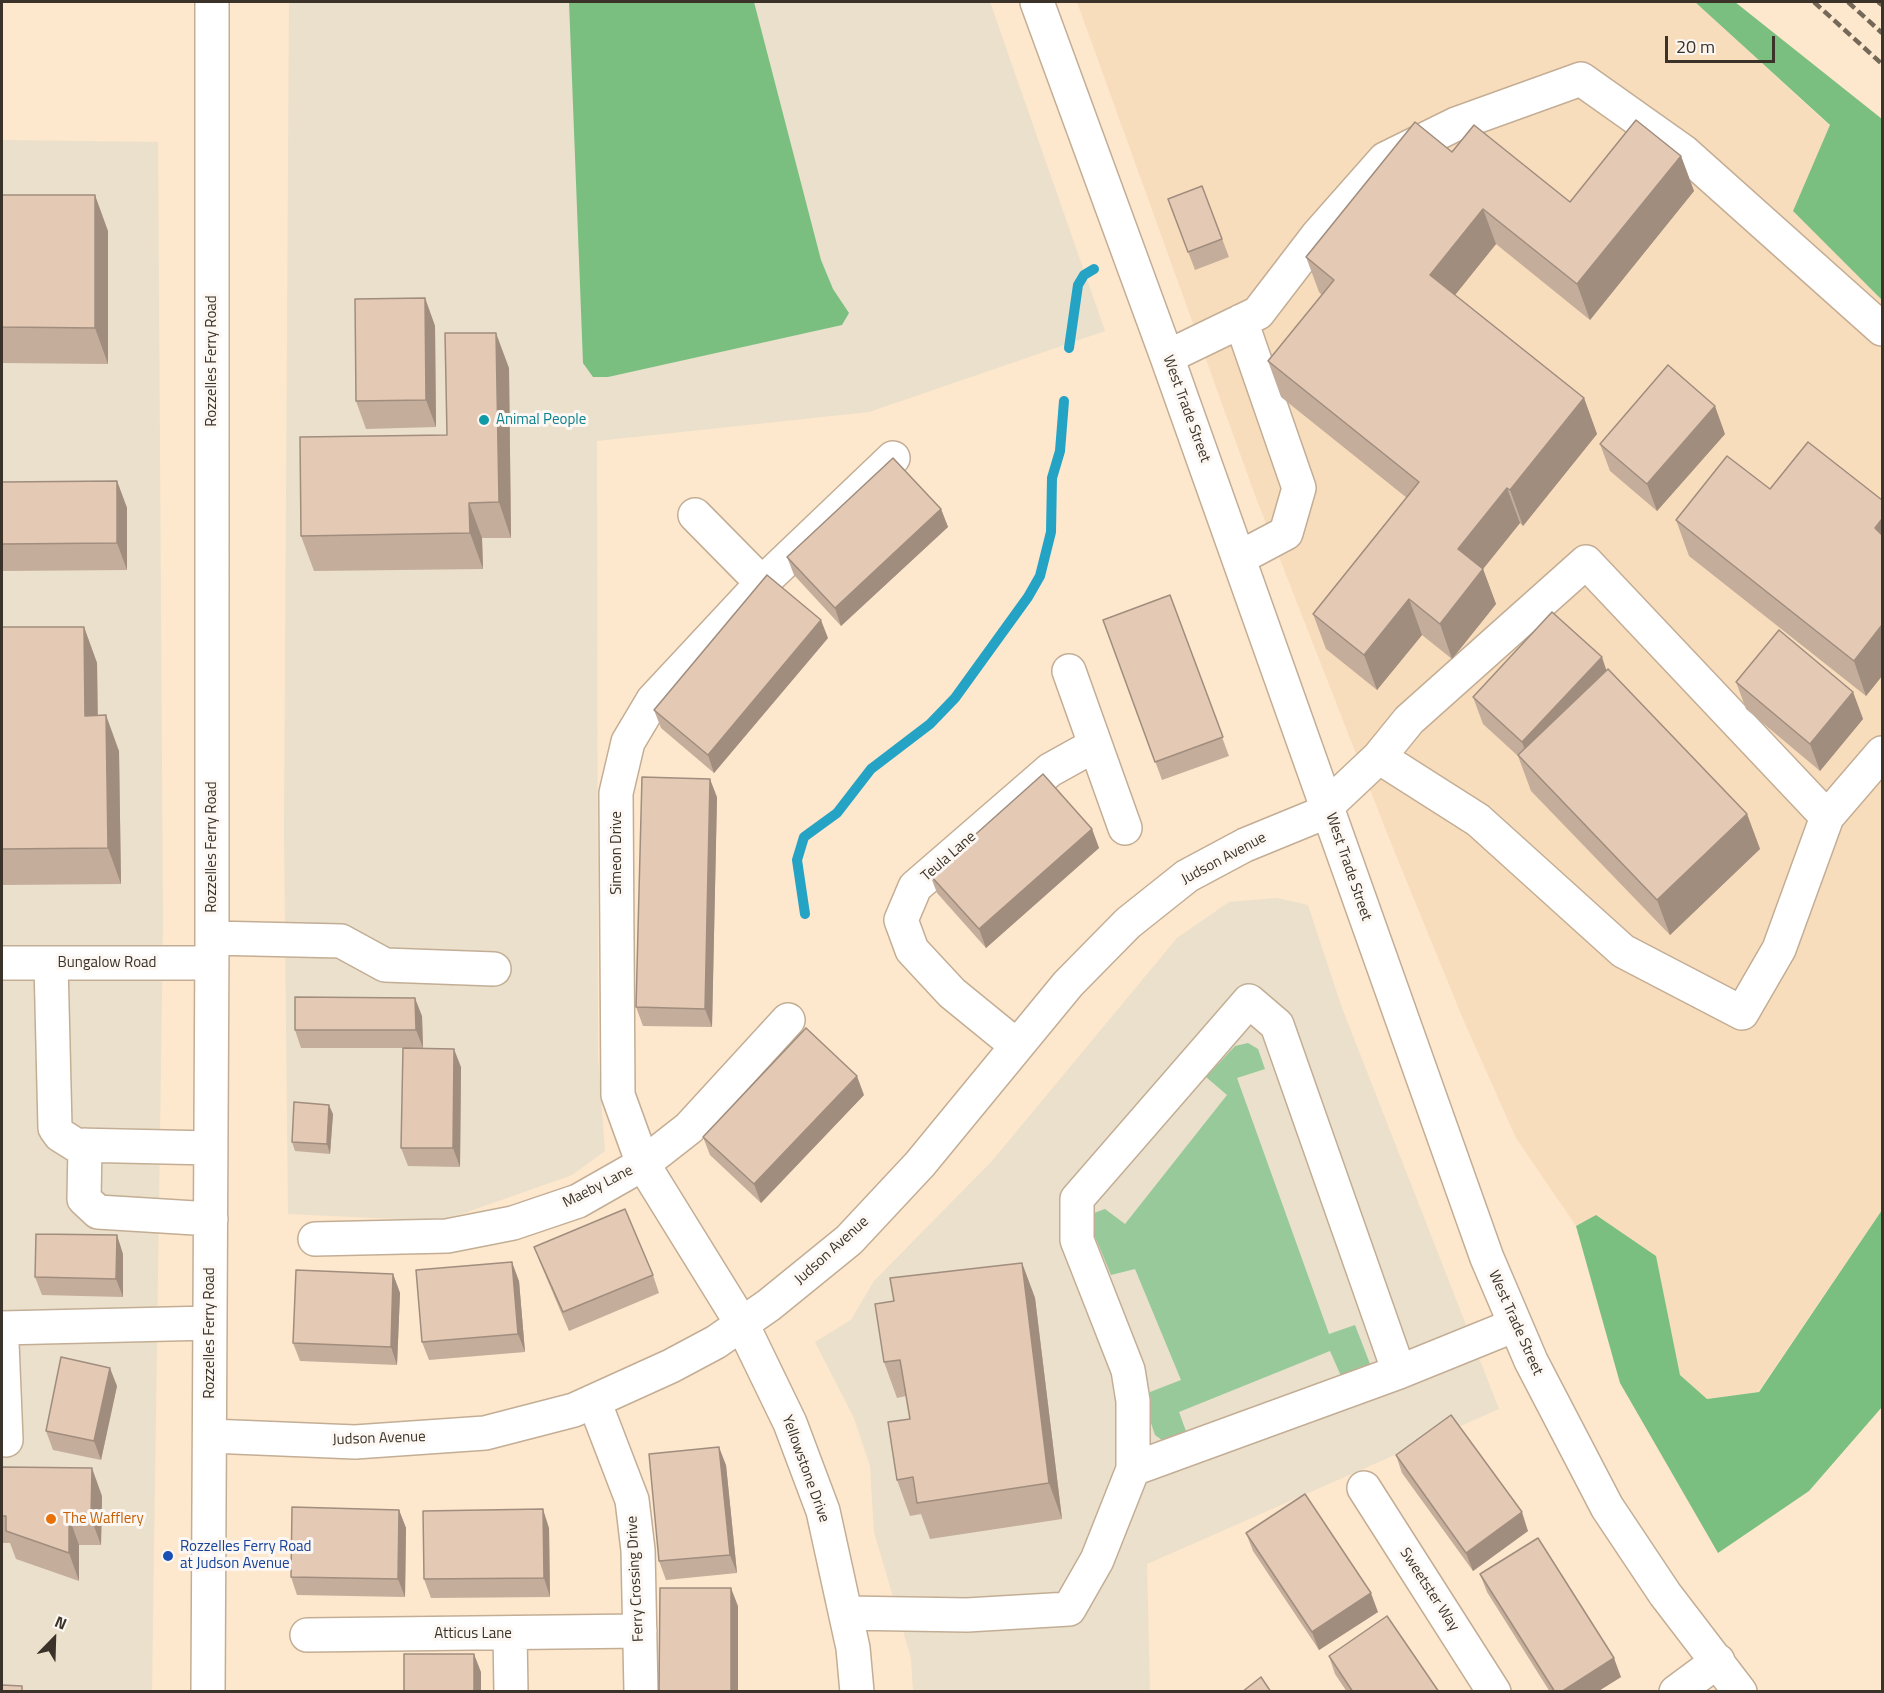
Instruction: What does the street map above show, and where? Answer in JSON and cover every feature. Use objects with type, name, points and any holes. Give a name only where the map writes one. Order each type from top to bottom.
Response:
[{"type":"street","name":"Rozzelles Ferry Road","points":[[208,1692],[212,951],[212,2]]},
{"type":"street","name":"West Trade Street","points":[[1036,2],[1167,357],[1483,1247],[1515,1325],[1581,1462],[1607,1507],[1665,1593],[1740,1692]]},
{"type":"street","points":[[1167,357],[1258,313],[1317,236],[1385,159],[1456,124],[1581,79],[1684,152],[1777,232],[1882,329]]},
{"type":"street","points":[[1239,558],[1286,533],[1299,488],[1241,321]]},
{"type":"street","name":"Simeon Drive","points":[[742,1324],[643,1164],[618,1095],[616,793],[628,742],[653,700],[762,583],[893,458]]},
{"type":"street","points":[[695,515],[762,583]]},
{"type":"street","points":[[1328,808],[1379,757],[1409,720],[1586,562],[1827,817]]},
{"type":"street","points":[[1069,671],[1125,828]]},
{"type":"street","name":"Teula Lane","points":[[1017,1046],[952,993],[912,950],[902,920],[915,886],[1050,770],[1095,745]]},
{"type":"street","points":[[1379,757],[1478,820],[1623,951],[1742,1013],[1779,950],[1827,817],[1882,753]]},
{"type":"street","name":"Judson Avenue","points":[[210,1436],[355,1442],[485,1433],[526,1425],[594,1401],[671,1366],[742,1324],[849,1240],[920,1164],[1068,984],[1128,922],[1187,876],[1245,845],[1328,808]]},
{"type":"street","name":"Bungalow Road","points":[[2,963],[51,963],[341,941],[385,965],[494,969]]},
{"type":"street","points":[[51,963],[55,1128],[60,1135],[76,1145],[211,1148]]},
{"type":"street","points":[[846,1613],[967,1616],[1069,1609],[1097,1560],[1133,1469],[1133,1401],[1128,1370],[1077,1240],[1077,1199],[1249,1001],[1277,1025],[1399,1372]]},
{"type":"street","name":"Maeby Lane","points":[[315,1239],[447,1236],[513,1223],[578,1201],[643,1164],[689,1128],[788,1020]]},
{"type":"street","points":[[85,1145],[84,1199],[98,1212],[210,1219]]},
{"type":"street","points":[[2,1329],[210,1323]]},
{"type":"street","name":"Yellowstone Drive","points":[[742,1324],[790,1423],[823,1511],[853,1648],[856,1692]]},
{"type":"street","points":[[1133,1469],[1399,1372],[1515,1325]]},
{"type":"street","points":[[2,1343],[6,1440]]},
{"type":"street","name":"Ferry Crossing Drive","points":[[594,1401],[632,1500],[638,1550],[640,1692]]},
{"type":"street","name":"Sweetster Way","points":[[1364,1488],[1494,1692]]},
{"type":"street","name":"Atticus Lane","points":[[307,1635],[640,1631]]},
{"type":"street","points":[[510,1634],[511,1692]]},
{"type":"street","points":[[1676,1692],[1718,1661]]},
{"type":"shaded area","points":[[289,2],[990,2],[1105,331],[869,412],[597,441],[598,1057],[605,1151],[572,1175],[442,1221],[288,1214],[284,831]]},
{"type":"shaded area","points":[[1077,2],[1695,2],[1830,126],[1793,211],[1882,300],[1882,1210],[1758,1392],[1707,1399],[1680,1375],[1655,1256],[1597,1216],[1576,1226],[1516,1138],[1463,1019],[1389,838],[1256,498]]},
{"type":"shaded area","points":[[2,140],[158,142],[163,923],[152,1691],[2,1692]]},
{"type":"shaded area","points":[[1277,898],[1308,905],[1342,1008],[1499,1409],[1147,1564],[1150,1691],[913,1691],[911,1658],[874,1532],[870,1466],[854,1418],[815,1342],[851,1320],[874,1281],[992,1161],[1177,938],[1229,902]]},
{"type":"green space","points":[[569,2],[754,2],[821,260],[833,289],[849,313],[842,325],[608,377],[593,377],[583,363]]},
{"type":"green space","points":[[1695,2],[1735,2],[1882,119],[1882,300],[1793,211],[1830,125]]},
{"type":"green space","points":[[1248,1043],[1258,1049],[1265,1069],[1237,1078],[1329,1334],[1355,1325],[1370,1364],[1341,1376],[1330,1351],[1179,1412],[1187,1434],[1166,1443],[1155,1435],[1151,1423],[1150,1392],[1181,1380],[1135,1269],[1111,1275],[1091,1227],[1094,1213],[1105,1209],[1125,1224],[1227,1095],[1206,1077],[1235,1046]]},
{"type":"green space","points":[[1882,1210],[1882,1407],[1809,1491],[1718,1553],[1620,1383],[1576,1226],[1596,1215],[1656,1256],[1680,1375],[1707,1399],[1759,1392]]},
{"type":"building","points":[[1636,120],[1681,156],[1577,284],[1483,209],[1430,275],[1584,398],[1510,490],[1507,488],[1458,549],[1483,569],[1440,624],[1409,599],[1364,655],[1313,614],[1419,482],[1268,361],[1334,280],[1306,257],[1415,122],[1452,152],[1474,125],[1570,202]]},
{"type":"building","points":[[1202,186],[1222,239],[1188,252],[1168,199]]},
{"type":"building","points":[[2,195],[95,195],[95,328],[2,327]]},
{"type":"building","points":[[425,298],[426,400],[356,401],[355,299]]},
{"type":"building","name":"Animal People","points":[[445,333],[496,333],[499,502],[469,503],[470,533],[301,536],[300,437],[447,435]]},
{"type":"building","points":[[1668,365],[1715,406],[1647,484],[1600,444]]},
{"type":"building","points":[[1808,442],[1882,500],[1882,519],[1875,528],[1882,535],[1882,625],[1854,661],[1676,520],[1727,456],[1770,489]]},
{"type":"building","points":[[893,458],[941,509],[835,608],[787,557]]},
{"type":"building","points":[[117,481],[117,543],[2,544],[2,482]]},
{"type":"building","points":[[767,575],[821,620],[708,755],[654,710]]},
{"type":"building","points":[[1170,595],[1223,737],[1155,762],[1103,620]]},
{"type":"building","points":[[1552,612],[1602,657],[1522,742],[1473,697]]},
{"type":"building","points":[[2,627],[84,627],[85,716],[106,715],[108,848],[2,849]]},
{"type":"building","points":[[1779,630],[1853,692],[1810,744],[1736,682]]},
{"type":"building","points":[[1608,669],[1747,814],[1657,900],[1518,755]]},
{"type":"building","points":[[1043,774],[1092,829],[979,929],[930,875]]},
{"type":"building","points":[[642,777],[710,779],[705,1009],[636,1007]]},
{"type":"building","points":[[295,997],[415,998],[416,1030],[295,1030]]},
{"type":"building","points":[[806,1028],[857,1076],[754,1184],[703,1137]]},
{"type":"building","points":[[403,1048],[454,1049],[453,1148],[401,1148]]},
{"type":"building","points":[[294,1102],[329,1105],[327,1144],[292,1142]]},
{"type":"building","points":[[625,1209],[653,1275],[563,1312],[534,1247]]},
{"type":"building","points":[[36,1234],[117,1235],[116,1279],[35,1277]]},
{"type":"building","points":[[512,1262],[518,1334],[422,1342],[416,1270]]},
{"type":"building","points":[[1022,1263],[1049,1483],[917,1503],[913,1477],[897,1480],[888,1422],[910,1419],[900,1360],[884,1362],[875,1304],[894,1301],[890,1278]]},
{"type":"building","points":[[296,1270],[393,1274],[391,1347],[293,1343]]},
{"type":"building","points":[[61,1357],[110,1368],[94,1441],[46,1431]]},
{"type":"building","points":[[1451,1415],[1522,1512],[1466,1553],[1396,1455]]},
{"type":"building","points":[[719,1447],[730,1555],[659,1561],[649,1454]]},
{"type":"building","points":[[2,1467],[92,1468],[91,1518],[69,1517],[69,1553],[6,1531],[6,1516],[2,1516]]},
{"type":"building","points":[[1305,1494],[1371,1593],[1312,1632],[1246,1533]]},
{"type":"building","points":[[292,1507],[399,1510],[398,1579],[291,1577]]},
{"type":"building","points":[[543,1509],[544,1578],[424,1579],[423,1511]]},
{"type":"building","points":[[1538,1538],[1614,1658],[1561,1692],[1555,1692],[1480,1574]]},
{"type":"building","points":[[660,1588],[731,1588],[731,1692],[659,1692]]},
{"type":"building","points":[[1387,1616],[1439,1692],[1353,1692],[1329,1656]]},
{"type":"building","points":[[404,1654],[474,1654],[474,1692],[404,1692]]},
{"type":"building","points":[[1261,1677],[1271,1692],[1242,1692]]},
{"type":"building","points":[[2,1685],[22,1686],[22,1692],[2,1692]]},
{"type":"waterway","points":[[1069,348],[1078,285],[1084,275],[1094,269]]},
{"type":"waterway","points":[[805,914],[797,860],[804,837],[837,813],[871,769],[930,724],[955,698],[1028,597],[1040,576],[1051,532],[1052,478],[1060,451],[1064,401]]},
{"type":"railway","points":[[1814,2],[1882,64]]},
{"type":"railway","points":[[1848,2],[1882,33]]},
{"type":"railway","points":[[1878,2],[1882,5]]},
{"type":"place","name":"Animal People","points":[[484,420]]},
{"type":"place","name":"The Wafflery","points":[[51,1519]]},
{"type":"place","name":"Rozzelles Ferry Road at Judson Avenue","points":[[168,1556]]}]
